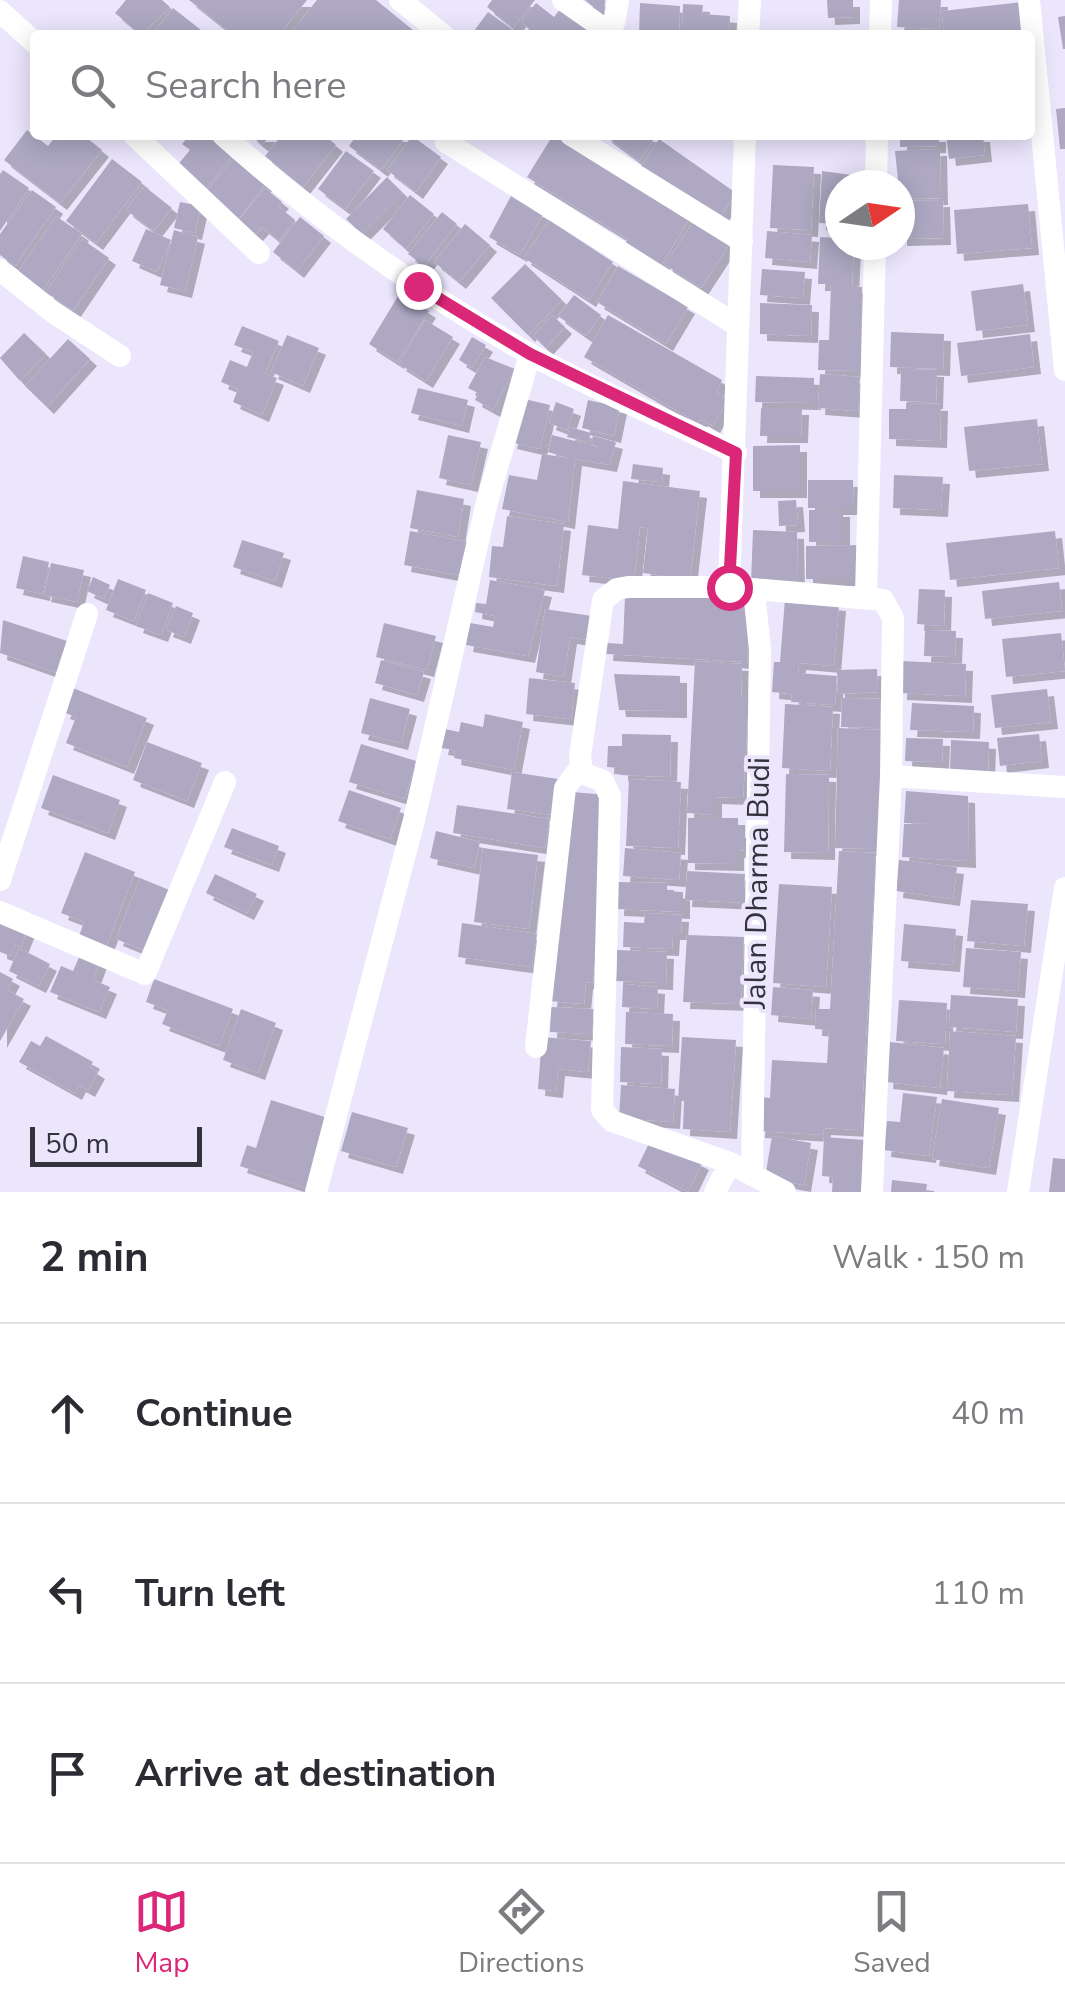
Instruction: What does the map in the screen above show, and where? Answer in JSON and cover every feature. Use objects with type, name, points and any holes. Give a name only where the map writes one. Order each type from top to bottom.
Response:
[{"type":"street","points":[[400,0],[437,30]]},
{"type":"street","points":[[563,0],[603,28],[614,23],[618,0]]},
{"type":"street","points":[[748,30],[750,0]]},
{"type":"street","points":[[880,30],[881,0]]},
{"type":"street","points":[[1029,0],[1032,30]]},
{"type":"street","points":[[0,11],[30,38]]},
{"type":"street","points":[[1035,62],[1065,370]]},
{"type":"street","points":[[139,140],[259,252]]},
{"type":"street","points":[[228,140],[291,196],[370,255],[530,354],[736,453]]},
{"type":"street","points":[[579,140],[742,240]]},
{"type":"street","points":[[729,587],[746,140]]},
{"type":"street","points":[[877,170],[878,140]]},
{"type":"street","points":[[446,142],[738,326]]},
{"type":"street","points":[[866,596],[874,260]]},
{"type":"street","points":[[0,270],[52,312],[120,356]]},
{"type":"street","points":[[316,1192],[414,820],[487,502],[530,354]]},
{"type":"street","points":[[536,1047],[565,788],[580,768],[603,600],[608,594],[628,588],[729,587],[884,600],[893,618],[891,776],[872,1192]]},
{"type":"street","name":"Jalan Dharma Budi","points":[[752,1175],[760,650],[754,591]]},
{"type":"street","points":[[0,880],[87,614]]},
{"type":"street","points":[[580,768],[586,776],[606,784],[610,796],[602,1110],[612,1120],[730,1164],[786,1192]]},
{"type":"street","points":[[891,776],[1065,787]]},
{"type":"street","points":[[0,912],[145,974],[225,782]]},
{"type":"street","points":[[1018,1192],[1065,888]]},
{"type":"street","points":[[715,1192],[730,1164]]},
{"type":"building","points":[[126,0],[162,0],[170,7],[146,30],[135,30],[115,13]]},
{"type":"building","points":[[189,0],[307,0],[283,30],[227,30]]},
{"type":"building","points":[[317,0],[376,0],[413,30],[293,30]]},
{"type":"building","points":[[492,0],[535,0],[513,28],[487,7]]},
{"type":"building","points":[[585,0],[605,0],[604,16]]},
{"type":"building","points":[[827,0],[853,0],[853,17],[828,18]]},
{"type":"building","points":[[899,0],[941,0],[939,29],[897,27]]},
{"type":"building","points":[[1022,2],[1025,30],[944,30],[942,11]]},
{"type":"building","points":[[536,3],[554,17],[561,8],[589,30],[530,30],[521,22]]},
{"type":"building","points":[[640,3],[680,6],[679,30],[639,30]]},
{"type":"building","points":[[683,4],[703,5],[702,14],[730,16],[729,30],[682,30]]},
{"type":"building","points":[[173,8],[201,30],[156,30]]},
{"type":"building","points":[[488,12],[513,30],[475,30]]},
{"type":"building","points":[[1065,16],[1065,49],[1063,49],[1058,17]]},
{"type":"building","points":[[1065,108],[1065,149],[1060,149],[1056,109]]},
{"type":"building","points":[[27,130],[30,140],[40,140],[48,146],[53,140],[89,140],[102,150],[60,203],[4,160]]},
{"type":"building","points":[[186,140],[217,140],[232,156],[205,190],[176,167],[190,150],[182,144]]},
{"type":"building","points":[[278,140],[330,140],[336,145],[303,187],[265,156]]},
{"type":"building","points":[[353,140],[403,140],[381,170],[349,146]]},
{"type":"building","points":[[409,140],[418,140],[441,157],[416,192],[387,170]]},
{"type":"building","points":[[550,140],[562,140],[691,216],[661,266],[625,244],[628,239],[527,177]]},
{"type":"building","points":[[611,140],[654,140],[639,161]]},
{"type":"building","points":[[660,140],[736,193],[717,221],[640,167]]},
{"type":"building","points":[[900,140],[939,140],[939,146],[900,147]]},
{"type":"building","points":[[947,140],[984,140],[985,155],[949,159]]},
{"type":"building","points":[[940,149],[941,198],[915,199],[915,170],[897,170],[895,151]]},
{"type":"building","points":[[346,151],[374,171],[345,209],[318,189]]},
{"type":"building","points":[[236,155],[268,180],[236,222],[203,196]]},
{"type":"building","points":[[112,159],[142,182],[96,243],[66,221]]},
{"type":"building","points":[[773,165],[814,167],[811,230],[770,228]]},
{"type":"building","points":[[3,170],[29,188],[0,231],[0,174]]},
{"type":"building","points":[[822,171],[825,223],[819,223]]},
{"type":"building","points":[[387,177],[403,193],[362,234],[346,219]]},
{"type":"building","points":[[144,186],[172,208],[154,231],[126,210]]},
{"type":"building","points":[[265,188],[295,220],[279,241],[262,227],[256,234],[239,220]]},
{"type":"building","points":[[32,190],[56,207],[15,266],[0,255],[0,234]]},
{"type":"building","points":[[410,195],[434,214],[406,249],[383,229]]},
{"type":"building","points":[[511,196],[543,214],[520,255],[489,237]]},
{"type":"building","points":[[943,200],[944,238],[915,239],[915,201]]},
{"type":"building","points":[[180,202],[201,206],[195,233],[174,228]]},
{"type":"building","points":[[1028,204],[1032,248],[957,254],[954,210]]},
{"type":"building","points":[[442,212],[457,224],[424,266],[408,254]]},
{"type":"building","points":[[56,216],[82,234],[43,290],[18,272]]},
{"type":"building","points":[[300,217],[324,236],[297,271],[273,252]]},
{"type":"building","points":[[695,219],[731,242],[701,288],[665,265]]},
{"type":"building","points":[[549,220],[613,262],[589,300],[524,258]]},
{"type":"building","points":[[465,224],[490,245],[459,282],[434,262]]},
{"type":"building","points":[[146,229],[171,240],[157,272],[132,261]]},
{"type":"building","points":[[174,230],[198,237],[185,291],[160,285]]},
{"type":"building","points":[[767,231],[812,235],[810,262],[765,258]]},
{"type":"building","points":[[820,237],[825,237],[825,260],[853,260],[852,286],[862,287],[861,371],[818,370],[819,340],[829,340],[831,284],[818,284]]},
{"type":"building","points":[[82,239],[109,258],[73,311],[46,292]]},
{"type":"building","points":[[525,264],[562,300],[528,335],[491,298]]},
{"type":"building","points":[[618,266],[688,307],[666,344],[597,302]]},
{"type":"building","points":[[762,269],[805,272],[803,298],[760,295]]},
{"type":"building","points":[[1023,284],[1028,325],[976,331],[971,291]]},
{"type":"building","points":[[400,293],[429,311],[397,362],[369,344]]},
{"type":"building","points":[[574,295],[601,315],[586,336],[558,316]]},
{"type":"building","points":[[760,303],[812,305],[811,336],[760,334]]},
{"type":"building","points":[[552,315],[565,327],[546,348],[533,336]]},
{"type":"building","points":[[608,315],[722,380],[716,392],[728,399],[713,426],[701,419],[698,423],[584,357]]},
{"type":"building","points":[[425,320],[453,337],[426,381],[399,364]]},
{"type":"building","points":[[242,326],[279,341],[265,374],[277,378],[262,415],[233,402],[238,389],[221,382],[230,360],[247,367],[253,352],[234,345]]},
{"type":"building","points":[[891,332],[944,334],[943,369],[890,367]]},
{"type":"building","points":[[24,333],[46,354],[20,381],[0,358]]},
{"type":"building","points":[[1030,334],[1034,367],[961,376],[957,343]]},
{"type":"building","points":[[287,335],[319,348],[303,386],[271,372]]},
{"type":"building","points":[[472,337],[486,345],[472,368],[459,360]]},
{"type":"building","points":[[68,339],[90,359],[47,407],[25,386]]},
{"type":"building","points":[[485,357],[515,369],[493,410],[475,400],[478,393],[468,388]]},
{"type":"building","points":[[901,369],[937,370],[936,402],[900,401]]},
{"type":"building","points":[[820,374],[860,377],[858,411],[818,408]]},
{"type":"building","points":[[756,376],[814,378],[814,403],[755,402]]},
{"type":"building","points":[[418,388],[468,400],[462,426],[411,413]]},
{"type":"building","points":[[520,398],[550,405],[540,449],[510,442]]},
{"type":"building","points":[[588,400],[620,407],[614,436],[582,428]]},
{"type":"building","points":[[556,402],[574,409],[567,430],[549,423]]},
{"type":"building","points":[[906,403],[941,404],[940,441],[889,439],[889,409],[906,409]]},
{"type":"building","points":[[761,408],[802,408],[801,436],[760,436]]},
{"type":"building","points":[[1037,419],[1042,464],[969,471],[964,427]]},
{"type":"building","points":[[570,427],[591,433],[588,442],[567,437]]},
{"type":"building","points":[[448,435],[481,442],[471,485],[439,478]]},
{"type":"building","points":[[552,435],[598,447],[591,443],[593,436],[616,442],[610,465],[575,459],[568,522],[502,509],[509,475],[537,480],[542,454],[569,458],[548,452]]},
{"type":"building","points":[[800,445],[800,491],[753,491],[753,446]]},
{"type":"building","points":[[633,464],[663,468],[662,482],[631,479]]},
{"type":"building","points":[[894,475],[943,477],[941,510],[893,508]]},
{"type":"building","points":[[808,480],[853,480],[854,508],[808,508]]},
{"type":"building","points":[[623,481],[700,491],[690,579],[643,573],[648,528],[640,527],[634,581],[582,575],[588,525],[618,529]]},
{"type":"building","points":[[417,490],[464,499],[458,537],[410,528]]},
{"type":"building","points":[[796,500],[798,525],[779,526],[778,501]]},
{"type":"building","points":[[809,510],[843,510],[843,542],[809,542]]},
{"type":"building","points":[[507,516],[564,524],[557,586],[489,577],[492,546],[503,547]]},
{"type":"building","points":[[753,530],[797,532],[798,585],[751,582]]},
{"type":"building","points":[[410,531],[468,542],[462,576],[404,565]]},
{"type":"building","points":[[1055,531],[1059,568],[950,580],[946,543]]},
{"type":"building","points":[[242,540],[284,553],[275,581],[233,567]]},
{"type":"building","points":[[862,545],[862,579],[806,579],[806,546]]},
{"type":"building","points":[[23,556],[49,562],[43,594],[16,588]]},
{"type":"building","points":[[51,563],[84,570],[77,602],[44,595]]},
{"type":"building","points":[[93,577],[110,585],[104,599],[87,591]]},
{"type":"building","points":[[118,579],[146,590],[134,621],[106,610]]},
{"type":"building","points":[[490,580],[545,590],[528,656],[466,645],[470,623],[493,627],[495,616],[475,612],[476,603],[486,604]]},
{"type":"building","points":[[1059,582],[1062,611],[985,619],[982,591]]},
{"type":"building","points":[[919,589],[945,590],[944,626],[917,624]]},
{"type":"building","points":[[148,593],[173,603],[161,635],[136,626]]},
{"type":"building","points":[[660,593],[750,598],[747,662],[606,654],[607,643],[623,644],[625,596],[660,598]]},
{"type":"building","points":[[785,599],[839,604],[834,666],[799,663],[798,673],[837,676],[835,705],[791,702],[792,694],[772,692],[774,662],[780,662]]},
{"type":"building","points":[[176,606],[193,613],[184,637],[166,630]]},
{"type":"building","points":[[545,609],[592,616],[589,640],[570,637],[564,677],[536,672]]},
{"type":"building","points":[[3,620],[67,641],[57,673],[0,653]]},
{"type":"building","points":[[384,623],[436,636],[427,670],[376,657]]},
{"type":"building","points":[[925,630],[956,631],[955,657],[924,656]]},
{"type":"building","points":[[1061,633],[1065,671],[1006,677],[1002,639]]},
{"type":"building","points":[[381,660],[424,672],[417,695],[375,683]]},
{"type":"building","points":[[695,661],[742,664],[741,697],[749,697],[743,798],[715,797],[715,815],[687,813]]},
{"type":"building","points":[[901,661],[966,664],[965,696],[900,693]]},
{"type":"building","points":[[877,669],[878,692],[838,694],[837,670]]},
{"type":"building","points":[[614,674],[680,676],[680,711],[619,710]]},
{"type":"building","points":[[529,678],[575,683],[571,719],[526,714]]},
{"type":"building","points":[[73,688],[147,718],[127,767],[66,743],[76,717],[63,712]]},
{"type":"building","points":[[1047,689],[1051,722],[995,728],[991,695]]},
{"type":"building","points":[[370,698],[410,709],[401,743],[361,733]]},
{"type":"building","points":[[842,698],[881,699],[880,728],[841,727]]},
{"type":"building","points":[[912,703],[974,706],[973,732],[910,730]]},
{"type":"building","points":[[785,704],[833,707],[830,771],[782,768]]},
{"type":"building","points":[[485,714],[523,722],[514,770],[454,758],[455,750],[441,748],[445,729],[459,732],[461,722],[483,727]]},
{"type":"building","points":[[838,728],[883,730],[878,849],[835,848]]},
{"type":"building","points":[[622,734],[671,735],[670,777],[621,775],[621,768],[607,767],[608,746],[622,746]]},
{"type":"building","points":[[1039,734],[1042,761],[1000,766],[997,738]]},
{"type":"building","points":[[906,738],[943,739],[942,762],[905,761]]},
{"type":"building","points":[[951,740],[989,742],[988,772],[950,771]]},
{"type":"building","points":[[147,742],[202,763],[187,801],[133,780]]},
{"type":"building","points":[[361,744],[416,761],[405,799],[349,782]]},
{"type":"building","points":[[512,772],[558,779],[554,815],[507,809]]},
{"type":"building","points":[[786,774],[829,775],[828,853],[784,852]]},
{"type":"building","points":[[53,775],[120,800],[108,833],[41,808]]},
{"type":"building","points":[[629,779],[681,782],[678,848],[626,846]]},
{"type":"building","points":[[349,790],[401,808],[390,839],[338,821]]},
{"type":"building","points":[[906,791],[968,796],[969,861],[902,857],[904,824],[930,824],[904,823]]},
{"type":"building","points":[[572,792],[609,795],[593,983],[586,982],[584,1004],[550,1001]]},
{"type":"building","points":[[457,805],[550,819],[545,848],[453,833]]},
{"type":"building","points":[[688,818],[738,818],[738,831],[745,831],[745,850],[737,851],[737,864],[688,863]]},
{"type":"building","points":[[232,828],[279,846],[272,865],[224,847]]},
{"type":"building","points":[[436,831],[480,842],[474,868],[430,858]]},
{"type":"building","points":[[483,848],[538,855],[529,929],[474,922]]},
{"type":"building","points":[[625,848],[681,853],[679,880],[623,876]]},
{"type":"building","points":[[839,851],[876,853],[861,1130],[824,1128],[823,1135],[758,1131],[760,1097],[770,1098],[772,1060],[827,1063],[829,1030],[815,1029],[816,1009],[830,1009]]},
{"type":"building","points":[[85,852],[135,872],[106,947],[79,936],[84,922],[61,913]]},
{"type":"building","points":[[899,860],[957,867],[953,899],[896,891]]},
{"type":"building","points":[[687,871],[745,874],[744,888],[752,888],[751,903],[685,900]]},
{"type":"building","points":[[215,874],[257,894],[247,913],[206,893]]},
{"type":"building","points":[[140,878],[172,891],[148,952],[116,939]]},
{"type":"building","points":[[618,882],[667,883],[667,891],[683,892],[683,912],[617,909]]},
{"type":"building","points":[[779,884],[832,887],[826,987],[773,983]]},
{"type":"building","points":[[971,900],[1028,904],[1024,946],[967,941]]},
{"type":"building","points":[[645,913],[682,915],[681,933],[673,933],[672,949],[623,947],[624,922],[644,923]]},
{"type":"building","points":[[0,915],[29,927],[21,947],[15,944],[11,956],[0,952]]},
{"type":"building","points":[[462,923],[537,934],[532,967],[458,957]]},
{"type":"building","points":[[904,924],[956,929],[953,965],[901,961]]},
{"type":"building","points":[[687,935],[744,937],[741,1004],[683,1002]]},
{"type":"building","points":[[19,948],[50,964],[39,986],[9,971]]},
{"type":"building","points":[[966,948],[1021,952],[1018,991],[963,987]]},
{"type":"building","points":[[617,950],[667,952],[666,983],[616,981]]},
{"type":"building","points":[[81,953],[100,961],[93,980],[110,987],[99,1012],[50,992],[61,966],[73,971]]},
{"type":"building","points":[[0,972],[13,979],[7,990],[24,999],[0,1041]]},
{"type":"building","points":[[154,979],[233,1009],[219,1046],[162,1024],[168,1010],[146,1002]]},
{"type":"building","points":[[623,984],[658,987],[657,1009],[622,1007]]},
{"type":"building","points":[[773,987],[813,990],[811,1019],[771,1015]]},
{"type":"building","points":[[951,995],[1018,999],[1016,1032],[949,1027]]},
{"type":"building","points":[[899,1000],[947,1003],[945,1044],[896,1041]]},
{"type":"building","points":[[551,1007],[594,1009],[592,1034],[550,1032]]},
{"type":"building","points":[[241,1009],[276,1023],[258,1073],[223,1060]]},
{"type":"building","points":[[626,1012],[673,1014],[672,1046],[625,1044]]},
{"type":"building","points":[[950,1031],[1016,1036],[1012,1095],[947,1091]]},
{"type":"building","points":[[46,1036],[93,1062],[90,1067],[98,1072],[88,1090],[79,1085],[75,1093],[19,1062],[31,1041],[40,1046]]},
{"type":"building","points":[[542,1037],[591,1041],[588,1072],[558,1069],[556,1091],[538,1089]]},
{"type":"building","points":[[682,1037],[736,1040],[730,1132],[683,1129],[684,1101],[678,1101]]},
{"type":"building","points":[[890,1042],[944,1048],[940,1088],[886,1082]]},
{"type":"building","points":[[621,1047],[662,1049],[661,1084],[620,1082]]},
{"type":"building","points":[[621,1085],[675,1089],[673,1122],[619,1118]]},
{"type":"building","points":[[903,1093],[937,1097],[929,1156],[884,1150],[887,1121],[900,1122]]},
{"type":"building","points":[[942,1099],[999,1108],[989,1168],[932,1159]]},
{"type":"building","points":[[271,1100],[331,1119],[309,1189],[240,1166],[247,1145],[256,1148]]},
{"type":"building","points":[[352,1112],[408,1128],[396,1167],[341,1151]]},
{"type":"building","points":[[772,1136],[811,1143],[804,1185],[765,1178]]},
{"type":"building","points":[[652,1137],[702,1163],[688,1192],[638,1166]]},
{"type":"building","points":[[824,1137],[865,1140],[861,1192],[832,1192],[833,1177],[822,1176]]},
{"type":"building","points":[[1053,1158],[1065,1159],[1065,1192],[1049,1192]]},
{"type":"building","points":[[892,1180],[927,1184],[926,1192],[891,1192]]},
{"type":"route","points":[[418,286],[530,354],[736,453],[729,587]]}]
